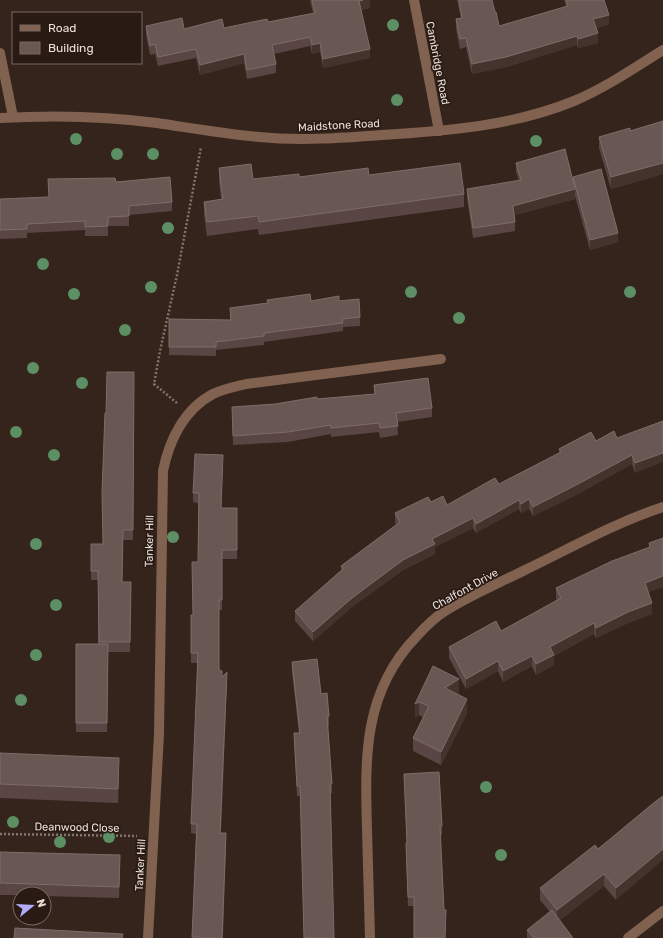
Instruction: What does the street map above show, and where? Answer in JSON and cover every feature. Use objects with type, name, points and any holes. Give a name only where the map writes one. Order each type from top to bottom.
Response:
[{"type":"street","name":"Cambridge Road","points":[[414,0],[439,131]]},
{"type":"street","name":"Maidstone Road","points":[[0,118],[106,118],[286,139],[344,138],[439,131],[506,122],[574,101],[617,78],[663,50]]},
{"type":"street","points":[[0,52],[13,117]]},
{"type":"street","name":"Tanker Hill","points":[[148,938],[159,734],[163,471],[166,456],[172,440],[189,413],[212,395],[227,389],[246,384],[441,359]]},
{"type":"street","name":"Chalfont Drive","points":[[370,938],[366,783],[367,755],[371,726],[377,701],[383,683],[392,666],[412,640],[426,626],[445,611],[472,596],[599,534],[663,507]]},
{"type":"street","points":[[628,938],[663,911]]},
{"type":"path","points":[[189,413],[154,384],[160,351],[178,275],[204,130]]},
{"type":"path","name":"Deanwood Close","points":[[0,834],[154,836]]},
{"type":"building","points":[[312,0],[363,0],[359,1],[370,49],[323,59],[320,43],[312,45],[310,37],[272,45],[276,64],[247,70],[244,54],[200,65],[196,49],[158,57],[155,44],[150,46],[146,26],[182,18],[184,29],[222,19],[224,28],[267,19],[268,22],[315,13]]},
{"type":"building","points":[[459,0],[492,0],[499,26],[568,6],[566,0],[604,0],[609,15],[593,19],[598,33],[578,39],[577,36],[506,57],[472,64],[466,38],[460,39],[456,19],[462,18]]},
{"type":"building","points":[[663,121],[663,163],[611,177],[599,137],[630,128],[630,131]]},
{"type":"building","points":[[565,149],[575,189],[513,206],[515,222],[473,228],[467,189],[521,180],[516,163]]},
{"type":"building","points":[[460,163],[464,194],[259,222],[258,216],[207,222],[204,202],[223,199],[219,168],[251,164],[253,179],[299,174],[299,177],[368,168],[369,175]]},
{"type":"building","points":[[601,169],[618,233],[590,240],[573,177]]},
{"type":"building","points":[[170,177],[172,202],[129,206],[129,216],[108,217],[108,226],[85,227],[85,221],[27,224],[27,229],[0,230],[0,199],[49,197],[48,179],[115,178],[116,182]]},
{"type":"building","points":[[310,294],[311,301],[339,296],[339,301],[359,299],[360,317],[342,319],[343,323],[264,333],[264,336],[216,342],[216,347],[169,347],[169,319],[231,320],[230,308],[268,303],[267,300]]},
{"type":"building","points":[[107,372],[134,372],[133,530],[123,530],[122,582],[131,582],[130,642],[99,642],[98,571],[91,571],[91,544],[103,544],[102,492]]},
{"type":"building","points":[[428,378],[432,408],[396,413],[398,426],[380,428],[379,423],[331,428],[331,425],[288,432],[233,436],[232,407],[275,404],[317,397],[317,399],[375,394],[374,385]]},
{"type":"building","points":[[663,421],[663,453],[635,463],[632,455],[533,507],[529,499],[521,504],[519,500],[476,524],[473,518],[432,539],[435,544],[403,560],[352,598],[313,632],[295,611],[343,569],[341,566],[400,522],[395,513],[428,497],[431,502],[443,496],[447,505],[495,478],[499,484],[561,452],[559,449],[591,432],[596,441],[614,431],[617,438]]},
{"type":"building","points":[[195,454],[223,455],[221,508],[237,508],[237,550],[222,550],[222,600],[219,600],[219,670],[222,671],[222,677],[227,672],[220,833],[226,833],[222,938],[192,937],[197,824],[191,824],[198,653],[191,653],[191,615],[193,615],[192,562],[198,562],[199,493],[193,493]]},
{"type":"building","points":[[663,538],[663,576],[645,583],[652,603],[628,612],[596,628],[594,623],[550,647],[554,655],[536,664],[532,656],[503,671],[498,661],[466,679],[449,647],[496,621],[501,631],[561,598],[556,588],[612,561],[650,547],[649,543]]},
{"type":"building","points":[[76,644],[108,644],[107,723],[76,723]]},
{"type":"building","points":[[317,659],[321,694],[327,693],[329,716],[327,716],[332,784],[330,784],[334,938],[304,938],[300,786],[297,786],[294,733],[300,733],[292,662]]},
{"type":"building","points":[[433,666],[459,679],[445,688],[467,699],[441,752],[413,738],[429,706],[419,702],[415,704]]},
{"type":"building","points":[[0,753],[119,758],[118,789],[0,784]]},
{"type":"building","points":[[439,772],[444,910],[446,910],[445,938],[414,938],[414,897],[408,897],[404,774]]},
{"type":"building","points":[[663,796],[663,849],[616,888],[604,874],[557,910],[540,888],[595,845],[598,849]]},
{"type":"building","points":[[0,852],[120,855],[119,887],[0,883]]},
{"type":"building","points":[[552,910],[573,938],[534,938],[527,930]]},
{"type":"building","points":[[15,928],[123,934],[122,938],[14,938]]}]
